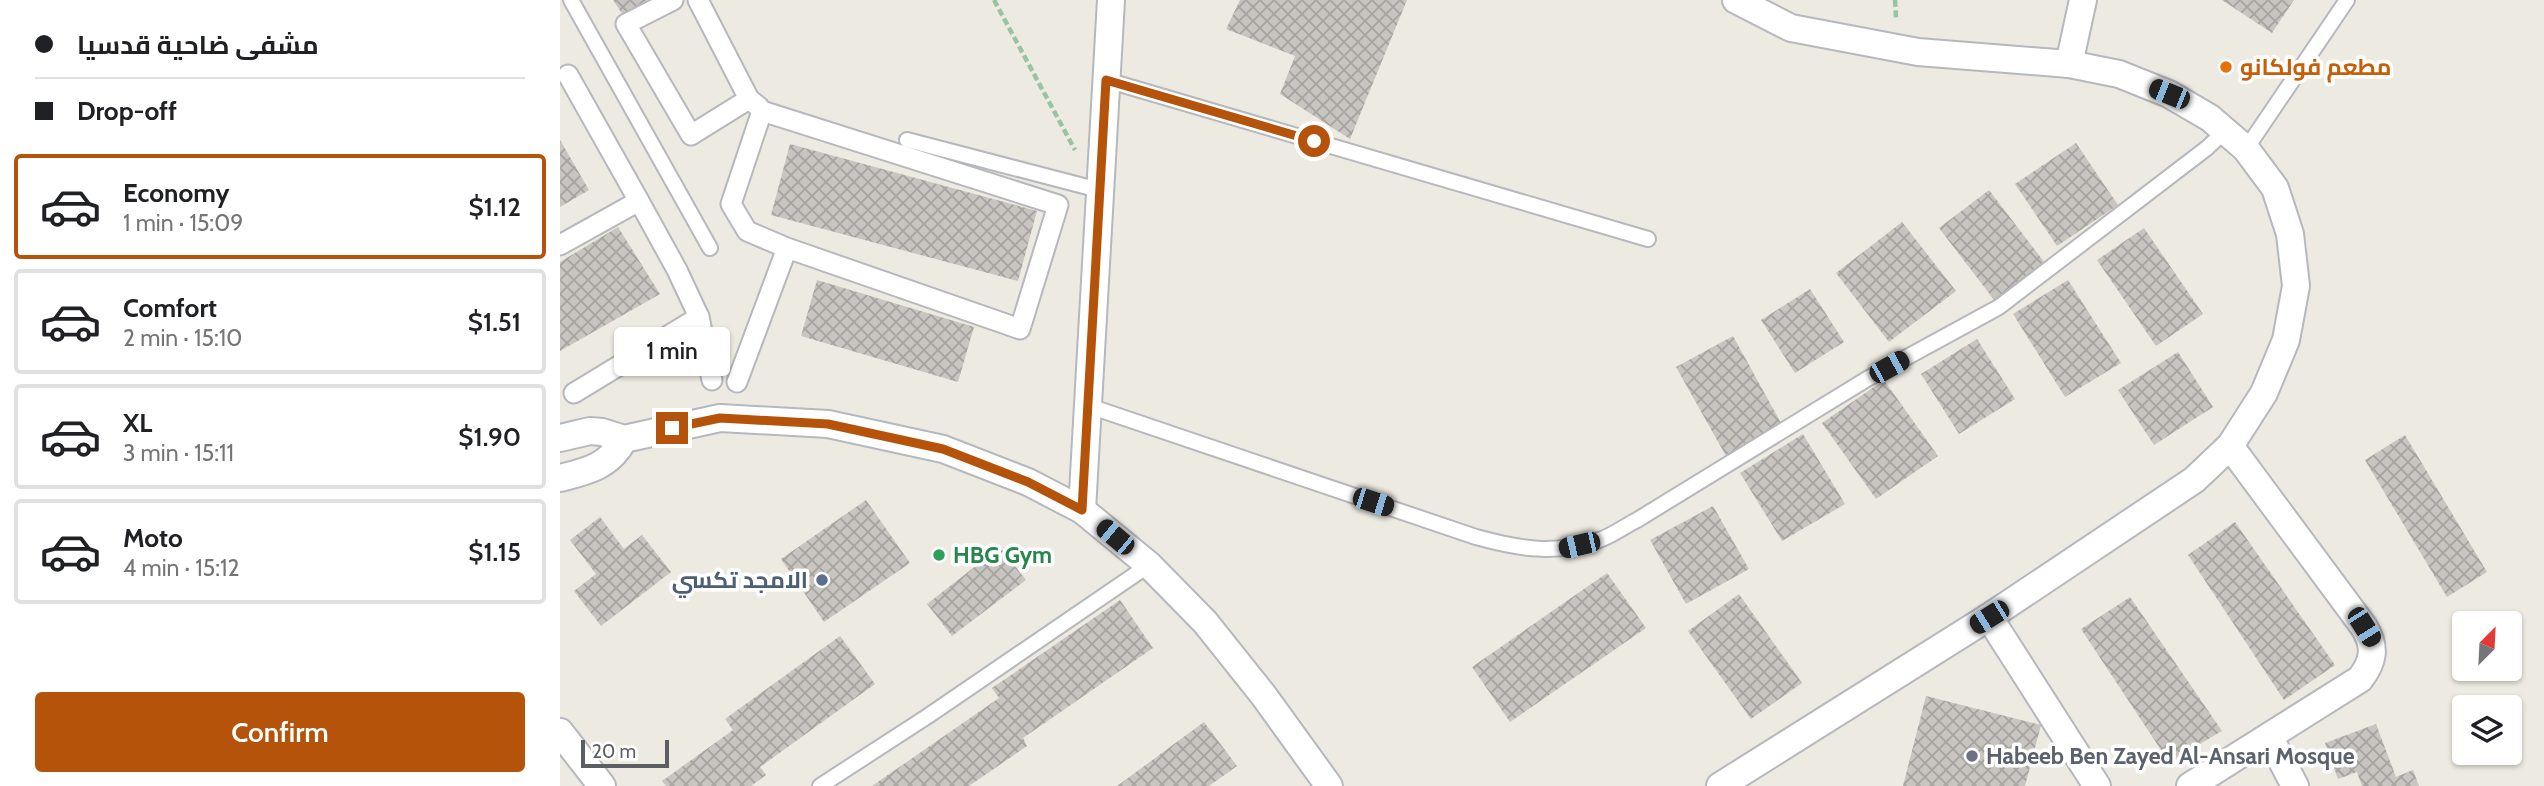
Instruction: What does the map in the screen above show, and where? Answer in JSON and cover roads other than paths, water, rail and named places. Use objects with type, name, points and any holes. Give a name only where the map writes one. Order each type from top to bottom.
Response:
[{"type":"street","points":[[673,0],[626,24],[691,135],[756,105]]},
{"type":"street","points":[[698,0],[756,105],[1058,205],[1020,329],[747,231],[731,204],[756,105]]},
{"type":"street","points":[[1082,510],[1111,0]]},
{"type":"street","points":[[1720,786],[1989,617],[2194,480],[2230,446],[2264,393],[2286,340],[2296,286],[2290,234],[2275,188],[2246,149],[2210,117],[2169,94],[2119,74],[2069,64],[1918,52],[1791,28],[1735,0]]},
{"type":"street","points":[[2069,64],[2084,0]]},
{"type":"street","points":[[568,75],[677,270],[699,317],[712,380]]},
{"type":"street","points":[[560,245],[639,201]]},
{"type":"street","points":[[737,382],[787,247]]},
{"type":"street","points":[[574,393],[699,317]]},
{"type":"street","points":[[560,438],[590,431],[624,439],[720,418],[828,424],[943,449],[1028,482],[1082,510],[1149,565],[1214,632],[1264,696],[1325,785]]},
{"type":"street","points":[[560,478],[603,464],[619,449],[624,439]]},
{"type":"street","points":[[2190,786],[2360,679],[2369,668],[2374,654],[2372,639],[2230,446]]},
{"type":"street","points":[[1989,617],[2096,786]]},
{"type":"street","points":[[560,732],[602,786]]},
{"type":"street","points":[[2270,738],[2295,786]]},
{"type":"lane","points":[[572,0],[710,248]]},
{"type":"lane","points":[[2246,149],[2347,0]]},
{"type":"lane","points":[[1106,80],[1648,239]]},
{"type":"lane","points":[[1089,406],[1476,537],[1516,548],[1559,550],[1600,540],[1637,520],[1867,379],[1999,307],[2207,148],[2225,131]]},
{"type":"lane","points":[[907,140],[1100,190]]},
{"type":"lane","points":[[820,786],[928,716],[1149,565]]},
{"type":"place","name":"مطعم فولكانو","points":[[2226,67]]},
{"type":"place","name":"HBG Gym","points":[[939,555]]},
{"type":"place","name":"الامجد تكسي","points":[[822,580]]},
{"type":"place","name":"Habeeb Ben Zayed Al-Ansari Mosque","points":[[1972,756]]}]
